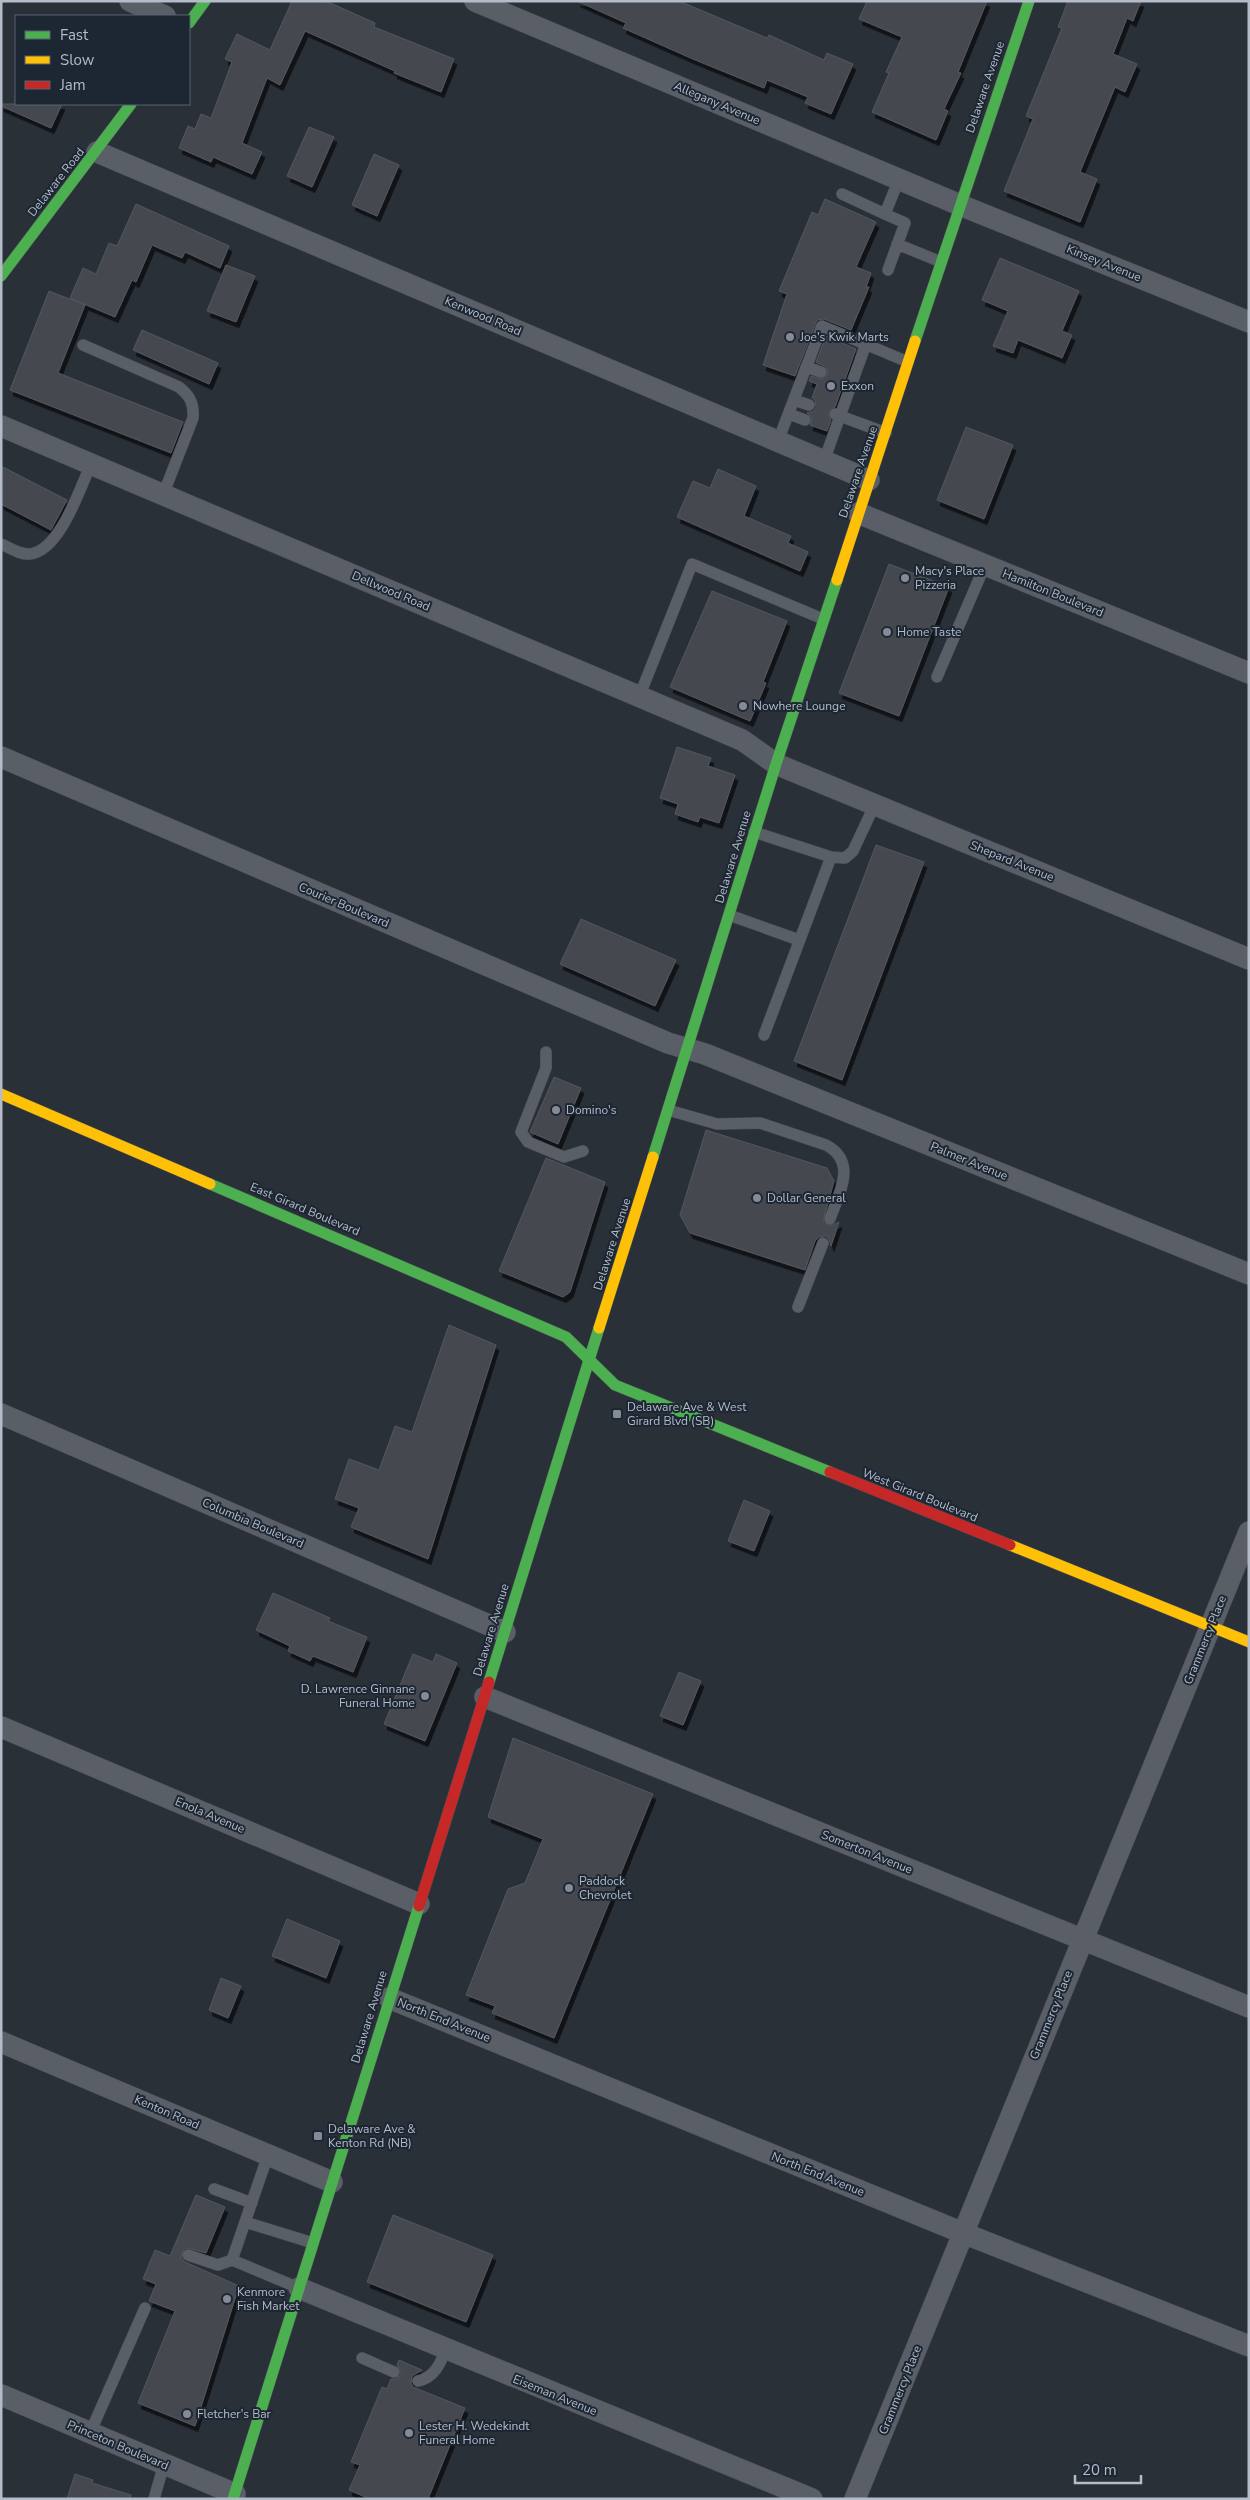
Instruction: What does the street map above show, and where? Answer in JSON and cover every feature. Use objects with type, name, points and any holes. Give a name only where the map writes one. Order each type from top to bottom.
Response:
[{"type":"main road","points":[[190,22],[205,1]]},
{"type":"main road","name":"Delaware Avenue","points":[[234,2497],[688,1049],[754,832],[941,262],[1029,1]]},
{"type":"main road","name":"Delaware Road","points":[[1,276],[97,152],[130,105]]},
{"type":"main road","name":"East Girard Boulevard","points":[[1,1094],[566,1337],[589,1361]]},
{"type":"main road","name":"West Girard Boulevard","points":[[589,1361],[615,1385],[1249,1642]]},
{"type":"street","points":[[130,1],[163,15]]},
{"type":"street","name":"Allegany Avenue","points":[[475,1],[960,205]]},
{"type":"street","name":"Kenwood Road","points":[[97,152],[869,480]]},
{"type":"street","name":"Kinsey Avenue","points":[[960,205],[1249,322]]},
{"type":"street","name":"Dellwood Road","points":[[1,426],[742,740],[776,764]]},
{"type":"street","name":"Hamilton Boulevard","points":[[858,513],[1249,673]]},
{"type":"street","name":"Courier Boulevard","points":[[1,757],[566,1001],[688,1049]]},
{"type":"street","name":"Shepard Avenue","points":[[776,764],[1249,959]]},
{"type":"street","name":"Palmer Avenue","points":[[688,1049],[705,1054],[1249,1274]]},
{"type":"street","name":"Columbia Boulevard","points":[[1,1414],[505,1632]]},
{"type":"street","name":"Grammercy Place","points":[[855,2499],[1249,1532]]},
{"type":"street","name":"Somerton Avenue","points":[[485,1697],[1249,2007]]},
{"type":"street","name":"Enola Avenue","points":[[1,1727],[419,1904]]},
{"type":"street","name":"North End Avenue","points":[[389,1998],[963,2233],[1249,2346]]},
{"type":"street","name":"Kenton Road","points":[[1,2042],[332,2182]]},
{"type":"street","name":"Eiseman Avenue","points":[[299,2288],[812,2499]]},
{"type":"street","name":"Princeton Boulevard","points":[[1,2396],[164,2464],[234,2497]]},
{"type":"lane","points":[[885,214],[899,179]]},
{"type":"lane","points":[[842,194],[905,223],[888,270]]},
{"type":"lane","points":[[898,244],[941,262]]},
{"type":"lane","points":[[778,441],[822,326],[908,362]]},
{"type":"lane","points":[[824,461],[837,415],[866,344]]},
{"type":"lane","points":[[83,345],[179,387],[189,395],[193,407],[193,418],[163,495]]},
{"type":"lane","points":[[806,367],[821,372]]},
{"type":"lane","points":[[794,400],[809,405]]},
{"type":"lane","points":[[788,414],[804,420]]},
{"type":"lane","points":[[837,415],[886,433]]},
{"type":"lane","points":[[1,544],[20,553],[31,554],[54,539],[91,464]]},
{"type":"lane","points":[[639,697],[692,564],[823,619]]},
{"type":"lane","points":[[937,677],[985,565]]},
{"type":"lane","points":[[754,832],[831,858],[845,858],[853,851],[875,804]]},
{"type":"lane","points":[[764,1035],[831,858]]},
{"type":"lane","points":[[729,915],[799,940]]},
{"type":"lane","points":[[546,1052],[546,1068],[521,1132],[528,1142],[564,1157],[583,1151]]},
{"type":"lane","points":[[668,1110],[717,1124],[760,1123],[836,1150],[842,1158],[845,1174],[830,1219]]},
{"type":"lane","points":[[798,1307],[823,1243]]},
{"type":"lane","points":[[232,2260],[268,2155]]},
{"type":"lane","points":[[214,2189],[252,2203]]},
{"type":"lane","points":[[245,2222],[313,2243]]},
{"type":"lane","points":[[188,2255],[218,2265],[232,2260],[299,2288]]},
{"type":"lane","points":[[90,2433],[145,2308]]},
{"type":"lane","points":[[418,2381],[425,2380],[433,2374],[440,2365],[446,2350]]},
{"type":"lane","points":[[362,2358],[394,2372]]},
{"type":"lane","points":[[154,2499],[164,2464]]},
{"type":"building","points":[[292,1],[326,1],[375,23],[374,27],[454,59],[441,92],[394,73],[395,71],[305,31],[280,85],[267,78],[242,143],[262,152],[252,174],[213,157],[211,162],[179,148],[188,126],[195,129],[201,114],[211,118],[232,62],[225,59],[237,34],[270,50]]},
{"type":"building","points":[[577,1],[679,1],[767,38],[769,35],[824,60],[827,53],[853,64],[831,114],[805,103],[808,97],[767,80],[764,88],[693,59],[623,28],[626,23]]},
{"type":"building","points":[[867,1],[987,1],[958,72],[961,73],[944,109],[948,111],[936,140],[872,112],[889,73],[886,72],[902,37],[859,19]]},
{"type":"building","points":[[1068,1],[1141,1],[1133,21],[1127,18],[1113,54],[1137,64],[1125,92],[1115,87],[1080,172],[1097,179],[1080,222],[1004,191],[1033,119],[1026,116],[1062,28],[1058,27]]},
{"type":"building","points":[[1,104],[62,105],[51,128],[1,106]]},
{"type":"building","points":[[309,127],[334,137],[312,187],[287,176]]},
{"type":"building","points":[[374,154],[399,165],[377,216],[352,205]]},
{"type":"building","points":[[825,199],[876,222],[856,267],[871,273],[866,287],[869,287],[851,330],[824,319],[817,320],[795,376],[763,365],[787,294],[779,291],[812,212],[818,215]]},
{"type":"building","points":[[136,204],[229,246],[220,268],[185,252],[182,258],[152,245],[136,282],[132,280],[115,317],[70,298],[83,268],[96,274],[109,243],[117,246]]},
{"type":"building","points":[[1000,258],[1079,291],[1062,331],[1072,335],[1062,358],[1018,340],[1013,353],[993,346],[1008,311],[982,300]]},
{"type":"building","points":[[226,265],[255,276],[236,322],[207,311]]},
{"type":"building","points":[[49,291],[85,305],[58,373],[183,422],[171,453],[10,390]]},
{"type":"building","points":[[142,330],[218,363],[209,384],[133,350]]},
{"type":"building","points":[[826,336],[856,349],[835,407],[828,412],[831,420],[827,431],[810,425],[812,418],[807,413],[814,411],[816,407],[815,400],[812,398],[817,384],[809,381],[811,376],[822,379],[828,374],[826,367],[816,362]]},
{"type":"building","points":[[966,427],[1013,445],[984,519],[937,500]]},
{"type":"building","points":[[1,466],[67,500],[51,530],[1,504]]},
{"type":"building","points":[[718,469],[756,486],[744,516],[791,536],[788,543],[808,552],[800,571],[677,517],[693,481],[710,488]]},
{"type":"building","points":[[889,564],[949,587],[899,716],[839,693]]},
{"type":"building","points":[[712,591],[787,621],[763,682],[766,683],[750,721],[670,687]]},
{"type":"building","points":[[677,747],[711,758],[708,766],[735,775],[719,823],[700,817],[698,822],[675,814],[678,804],[660,798]]},
{"type":"building","points":[[876,845],[924,862],[842,1080],[794,1061]]},
{"type":"building","points":[[581,919],[676,960],[655,1006],[560,964]]},
{"type":"building","name":"Domino's","points":[[554,1077],[581,1088],[558,1144],[530,1132]]},
{"type":"building","name":"Dollar General","points":[[706,1130],[827,1168],[834,1181],[823,1221],[831,1226],[839,1222],[831,1246],[829,1239],[825,1236],[819,1237],[815,1241],[805,1270],[690,1233],[680,1215]]},
{"type":"building","points":[[546,1158],[605,1182],[570,1292],[563,1297],[499,1271]]},
{"type":"building","points":[[449,1325],[496,1345],[428,1559],[351,1527],[359,1508],[335,1499],[349,1459],[379,1470],[395,1426],[412,1432]]},
{"type":"building","points":[[744,1500],[770,1511],[754,1551],[728,1541]]},
{"type":"building","points":[[273,1593],[330,1618],[328,1621],[367,1637],[353,1672],[313,1656],[310,1661],[288,1651],[290,1646],[256,1630]]},
{"type":"building","name":"D. Lawrence Ginnane Funeral Home","points":[[413,1654],[433,1662],[436,1654],[457,1663],[425,1741],[384,1724]]},
{"type":"building","points":[[679,1672],[701,1681],[683,1725],[660,1716]]},
{"type":"building","name":"Paddock Chevrolet","points":[[513,1738],[653,1794],[554,2038],[492,2013],[495,2006],[466,1995],[508,1889],[525,1883],[543,1839],[488,1817]]},
{"type":"building","points":[[287,1919],[340,1941],[326,1978],[272,1956]]},
{"type":"building","points":[[221,1978],[241,1986],[228,2018],[209,2010]]},
{"type":"building","points":[[196,2195],[225,2207],[206,2253],[187,2248],[183,2250],[181,2257],[185,2262],[239,2286],[195,2426],[138,2403],[175,2311],[149,2301],[156,2284],[143,2279],[155,2250],[170,2256]]},
{"type":"building","points":[[393,2215],[493,2255],[466,2322],[367,2282]]},
{"type":"building","name":"Lester H. Wedekindt Funeral Home","points":[[399,2360],[422,2370],[412,2376],[411,2383],[413,2387],[465,2408],[428,2499],[370,2499],[349,2490],[360,2465],[351,2462],[382,2387],[387,2389],[391,2379],[401,2375],[397,2365]]},
{"type":"building","points":[[75,2474],[93,2480],[92,2483],[131,2495],[130,2499],[67,2499]]},
{"type":"traffic: fast","points":[[190,22],[205,1]]},
{"type":"traffic: fast","points":[[915,341],[1029,1]]},
{"type":"traffic: fast","points":[[1,276],[130,105]]},
{"type":"traffic: fast","points":[[653,1157],[776,764],[837,580]]},
{"type":"traffic: fast","points":[[210,1184],[566,1337],[615,1385],[830,1472]]},
{"type":"traffic: fast","points":[[489,1682],[599,1328]]},
{"type":"traffic: fast","points":[[233,2499],[419,1906]]},
{"type":"traffic: slow","points":[[837,580],[915,341]]},
{"type":"traffic: slow","points":[[1,1094],[210,1184]]},
{"type":"traffic: slow","points":[[599,1328],[653,1157]]},
{"type":"traffic: slow","points":[[1010,1545],[1249,1642]]},
{"type":"traffic: jam","points":[[830,1472],[1010,1545]]},
{"type":"traffic: jam","points":[[419,1906],[489,1682]]},
{"type":"place","name":"Joe's Kwik Marts","points":[[790,337]]},
{"type":"place","name":"Exxon","points":[[831,386]]},
{"type":"place","name":"Macy's Place Pizzeria","points":[[905,578]]},
{"type":"place","name":"Home Taste","points":[[887,632]]},
{"type":"place","name":"Nowhere Lounge","points":[[743,706]]},
{"type":"place","name":"Domino's","points":[[556,1110]]},
{"type":"place","name":"Dollar General","points":[[757,1198]]},
{"type":"place","name":"Delaware Ave & West Girard Blvd (SB)","points":[[617,1414]]},
{"type":"place","name":"D. Lawrence Ginnane Funeral Home","points":[[425,1696]]},
{"type":"place","name":"Paddock Chevrolet","points":[[569,1888]]},
{"type":"place","name":"Delaware Ave & Kenton Rd (NB)","points":[[318,2136]]},
{"type":"place","name":"Kenmore Fish Market","points":[[227,2299]]},
{"type":"place","name":"Fletcher's Bar","points":[[187,2414]]},
{"type":"place","name":"Lester H. Wedekindt Funeral Home","points":[[409,2433]]}]
